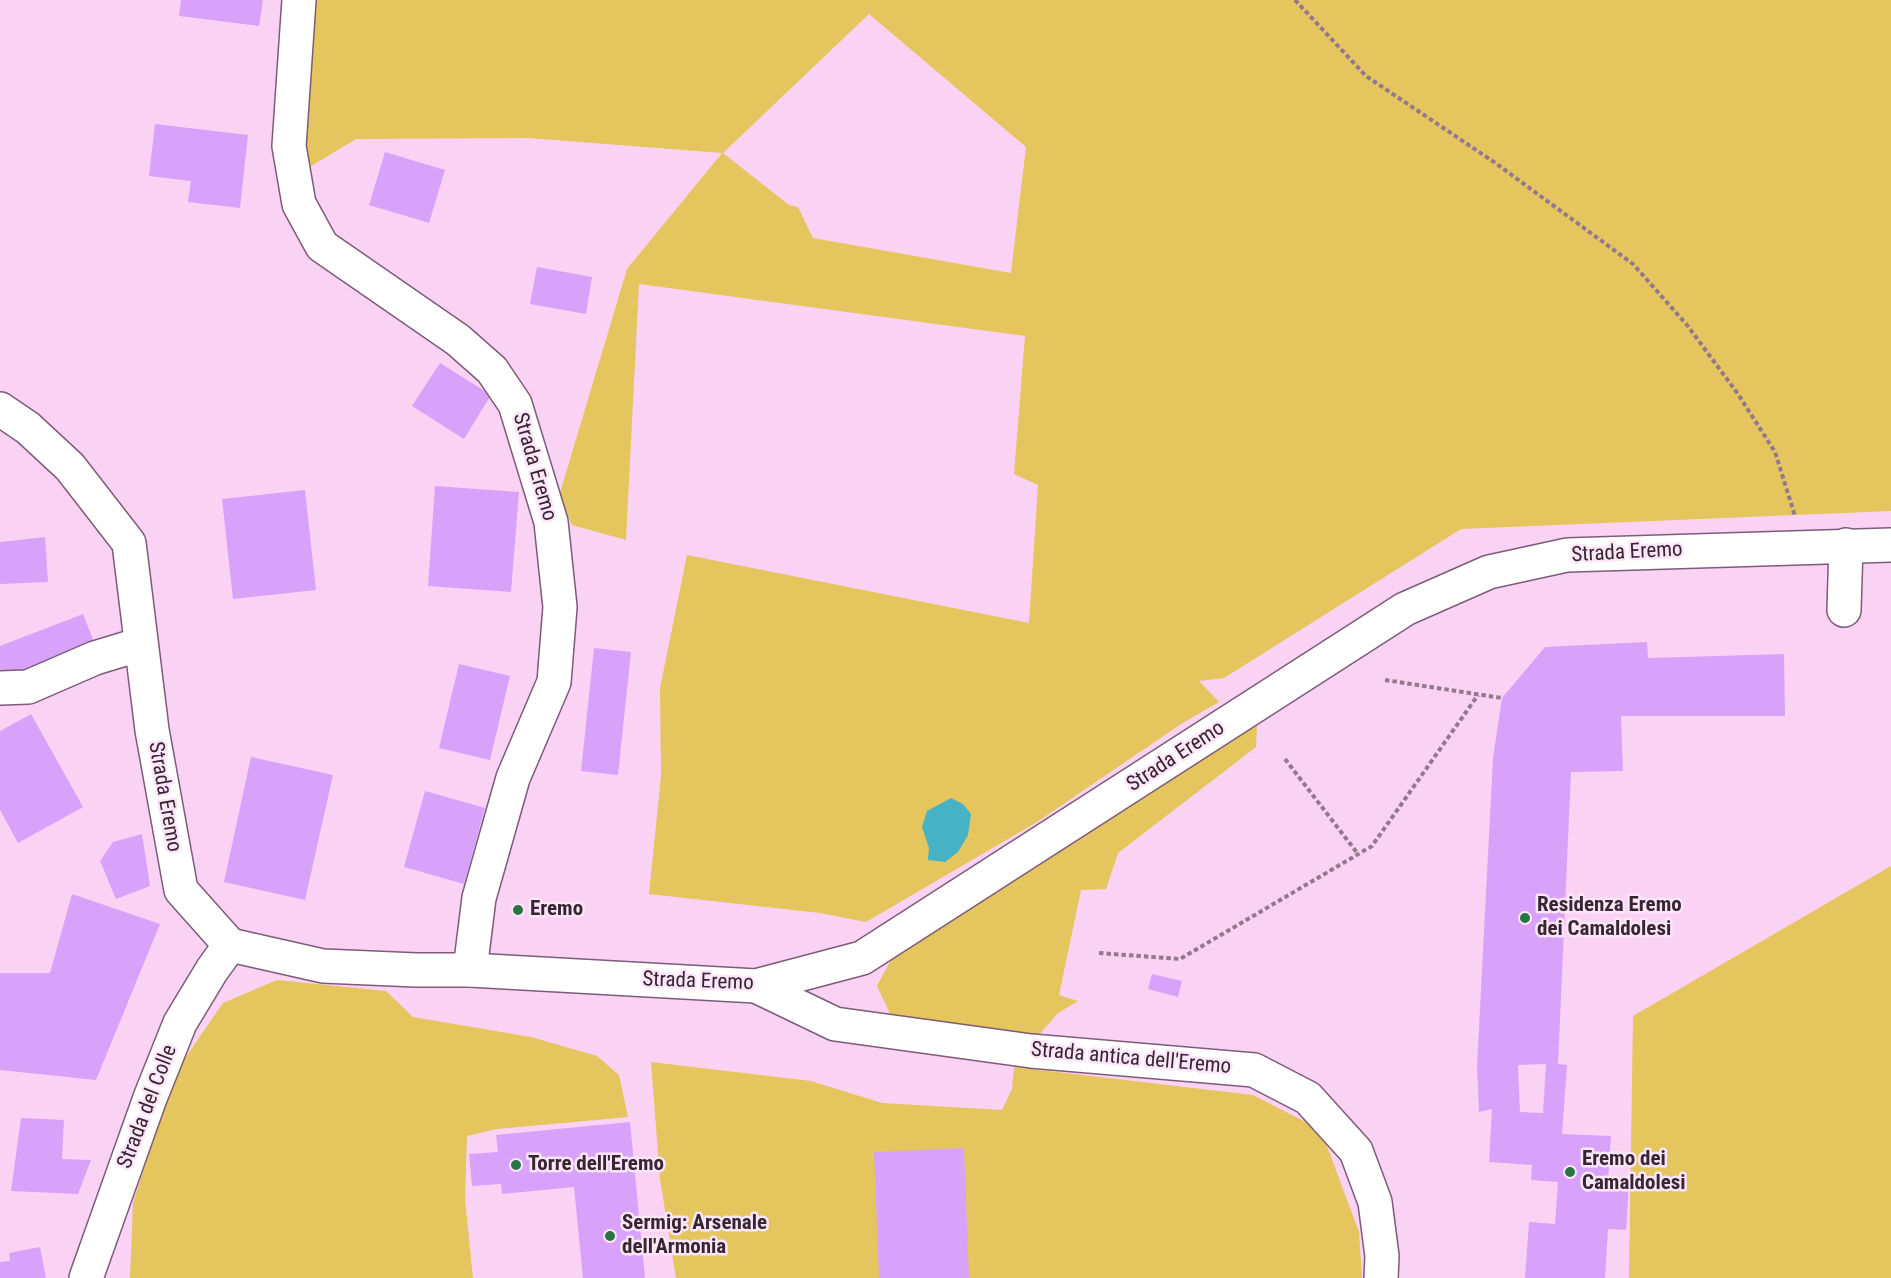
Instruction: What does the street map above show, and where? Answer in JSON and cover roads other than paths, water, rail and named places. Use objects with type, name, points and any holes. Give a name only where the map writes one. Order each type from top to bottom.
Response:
[{"type":"street","name":"Strada Eremo","points":[[298,7],[289,146],[299,204],[321,246],[458,340],[492,370],[515,404],[551,522],[560,608],[554,682],[513,778],[479,898],[470,970]]},
{"type":"street","name":"Strada Eremo","points":[[0,409],[28,428],[70,467],[129,543],[152,730],[181,890],[230,945],[323,966],[470,970],[756,986],[862,958],[1405,609],[1489,572],[1567,555],[1891,544]]},
{"type":"street","points":[[1844,610],[1846,545]]},
{"type":"street","points":[[0,688],[28,687],[95,658],[141,644]]},
{"type":"street","name":"Strada del Colle","points":[[86,1278],[150,1098],[180,1023],[230,945]]},
{"type":"street","name":"Strada antica dell'Eremo","points":[[756,986],[835,1024],[1043,1052],[1254,1070],[1308,1098],[1356,1151],[1375,1202],[1382,1256],[1381,1278]]},
{"type":"water","points":[[951,798],[963,804],[971,814],[968,835],[958,852],[945,862],[928,860],[929,848],[922,827],[927,811]]},
{"type":"place","name":"Eremo","points":[[518,910]]},
{"type":"place","name":"Residenza Eremo dei Camaldolesi","points":[[1525,918]]},
{"type":"place","name":"Torre dell'Eremo","points":[[516,1165]]},
{"type":"place","name":"Eremo dei Camaldolesi","points":[[1570,1172]]},
{"type":"place","name":"Sermig: Arsenale dell'Armonia","points":[[610,1236]]}]
